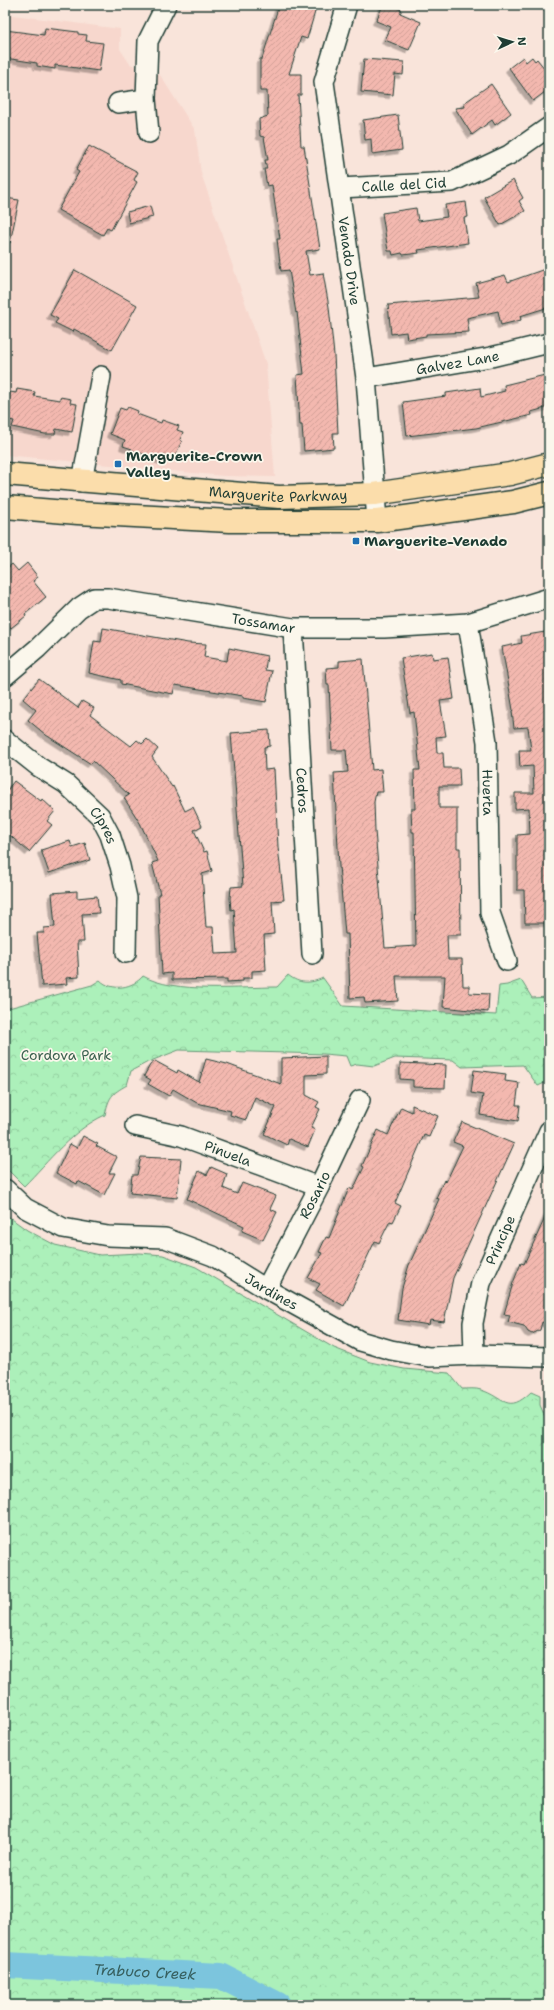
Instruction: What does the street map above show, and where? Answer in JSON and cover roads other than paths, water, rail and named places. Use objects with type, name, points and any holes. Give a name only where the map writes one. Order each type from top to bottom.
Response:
[{"type":"main road","name":"Marguerite Parkway","points":[[5,474],[82,482],[279,496],[374,494],[510,474],[549,464]]},
{"type":"main road","name":"Marguerite Parkway","points":[[5,507],[78,513],[230,521],[377,521],[514,502],[549,492]]},
{"type":"street","points":[[149,133],[146,99],[148,40],[166,5]]},
{"type":"street","name":"Venado Drive","points":[[347,5],[324,82],[366,378],[377,521]]},
{"type":"street","points":[[118,103],[146,99]]},
{"type":"street","name":"Calle del Cid","points":[[340,188],[452,182],[509,155],[549,127]]},
{"type":"street","name":"Galvez Lane","points":[[366,378],[491,358],[549,343]]},
{"type":"street","points":[[82,482],[100,376]]},
{"type":"street","name":"Tossamar","points":[[5,676],[38,648],[79,608],[94,598],[108,598],[293,628],[384,628],[468,623],[549,598]]},
{"type":"street","name":"Huerta","points":[[468,623],[487,742],[490,913],[507,961]]},
{"type":"street","name":"Cedros","points":[[293,628],[312,954]]},
{"type":"street","name":"Cipres","points":[[5,740],[39,767],[66,784],[100,816],[110,835],[120,866],[127,898],[126,953]]},
{"type":"street","name":"Rosario","points":[[266,1289],[319,1187],[360,1100]]},
{"type":"street","name":"Pinuela","points":[[135,1126],[181,1136],[319,1187]]},
{"type":"street","name":"Principe","points":[[474,1355],[473,1323],[481,1283],[549,1131]]},
{"type":"street","name":"Jardines","points":[[5,1189],[25,1208],[63,1228],[108,1236],[165,1238],[213,1256],[266,1289],[360,1341],[391,1350],[430,1357],[474,1355],[549,1357]]},
{"type":"waterway","name":"Trabuco Creek","points":[[5,1965],[221,1976],[278,2005]]},
{"type":"place","name":"Marguerite-Crown Valley","points":[[118,464]]},
{"type":"place","name":"Marguerite-Venado","points":[[356,541]]},
{"type":"park label","name":"Cordova Park","points":[[66,1055]]}]
